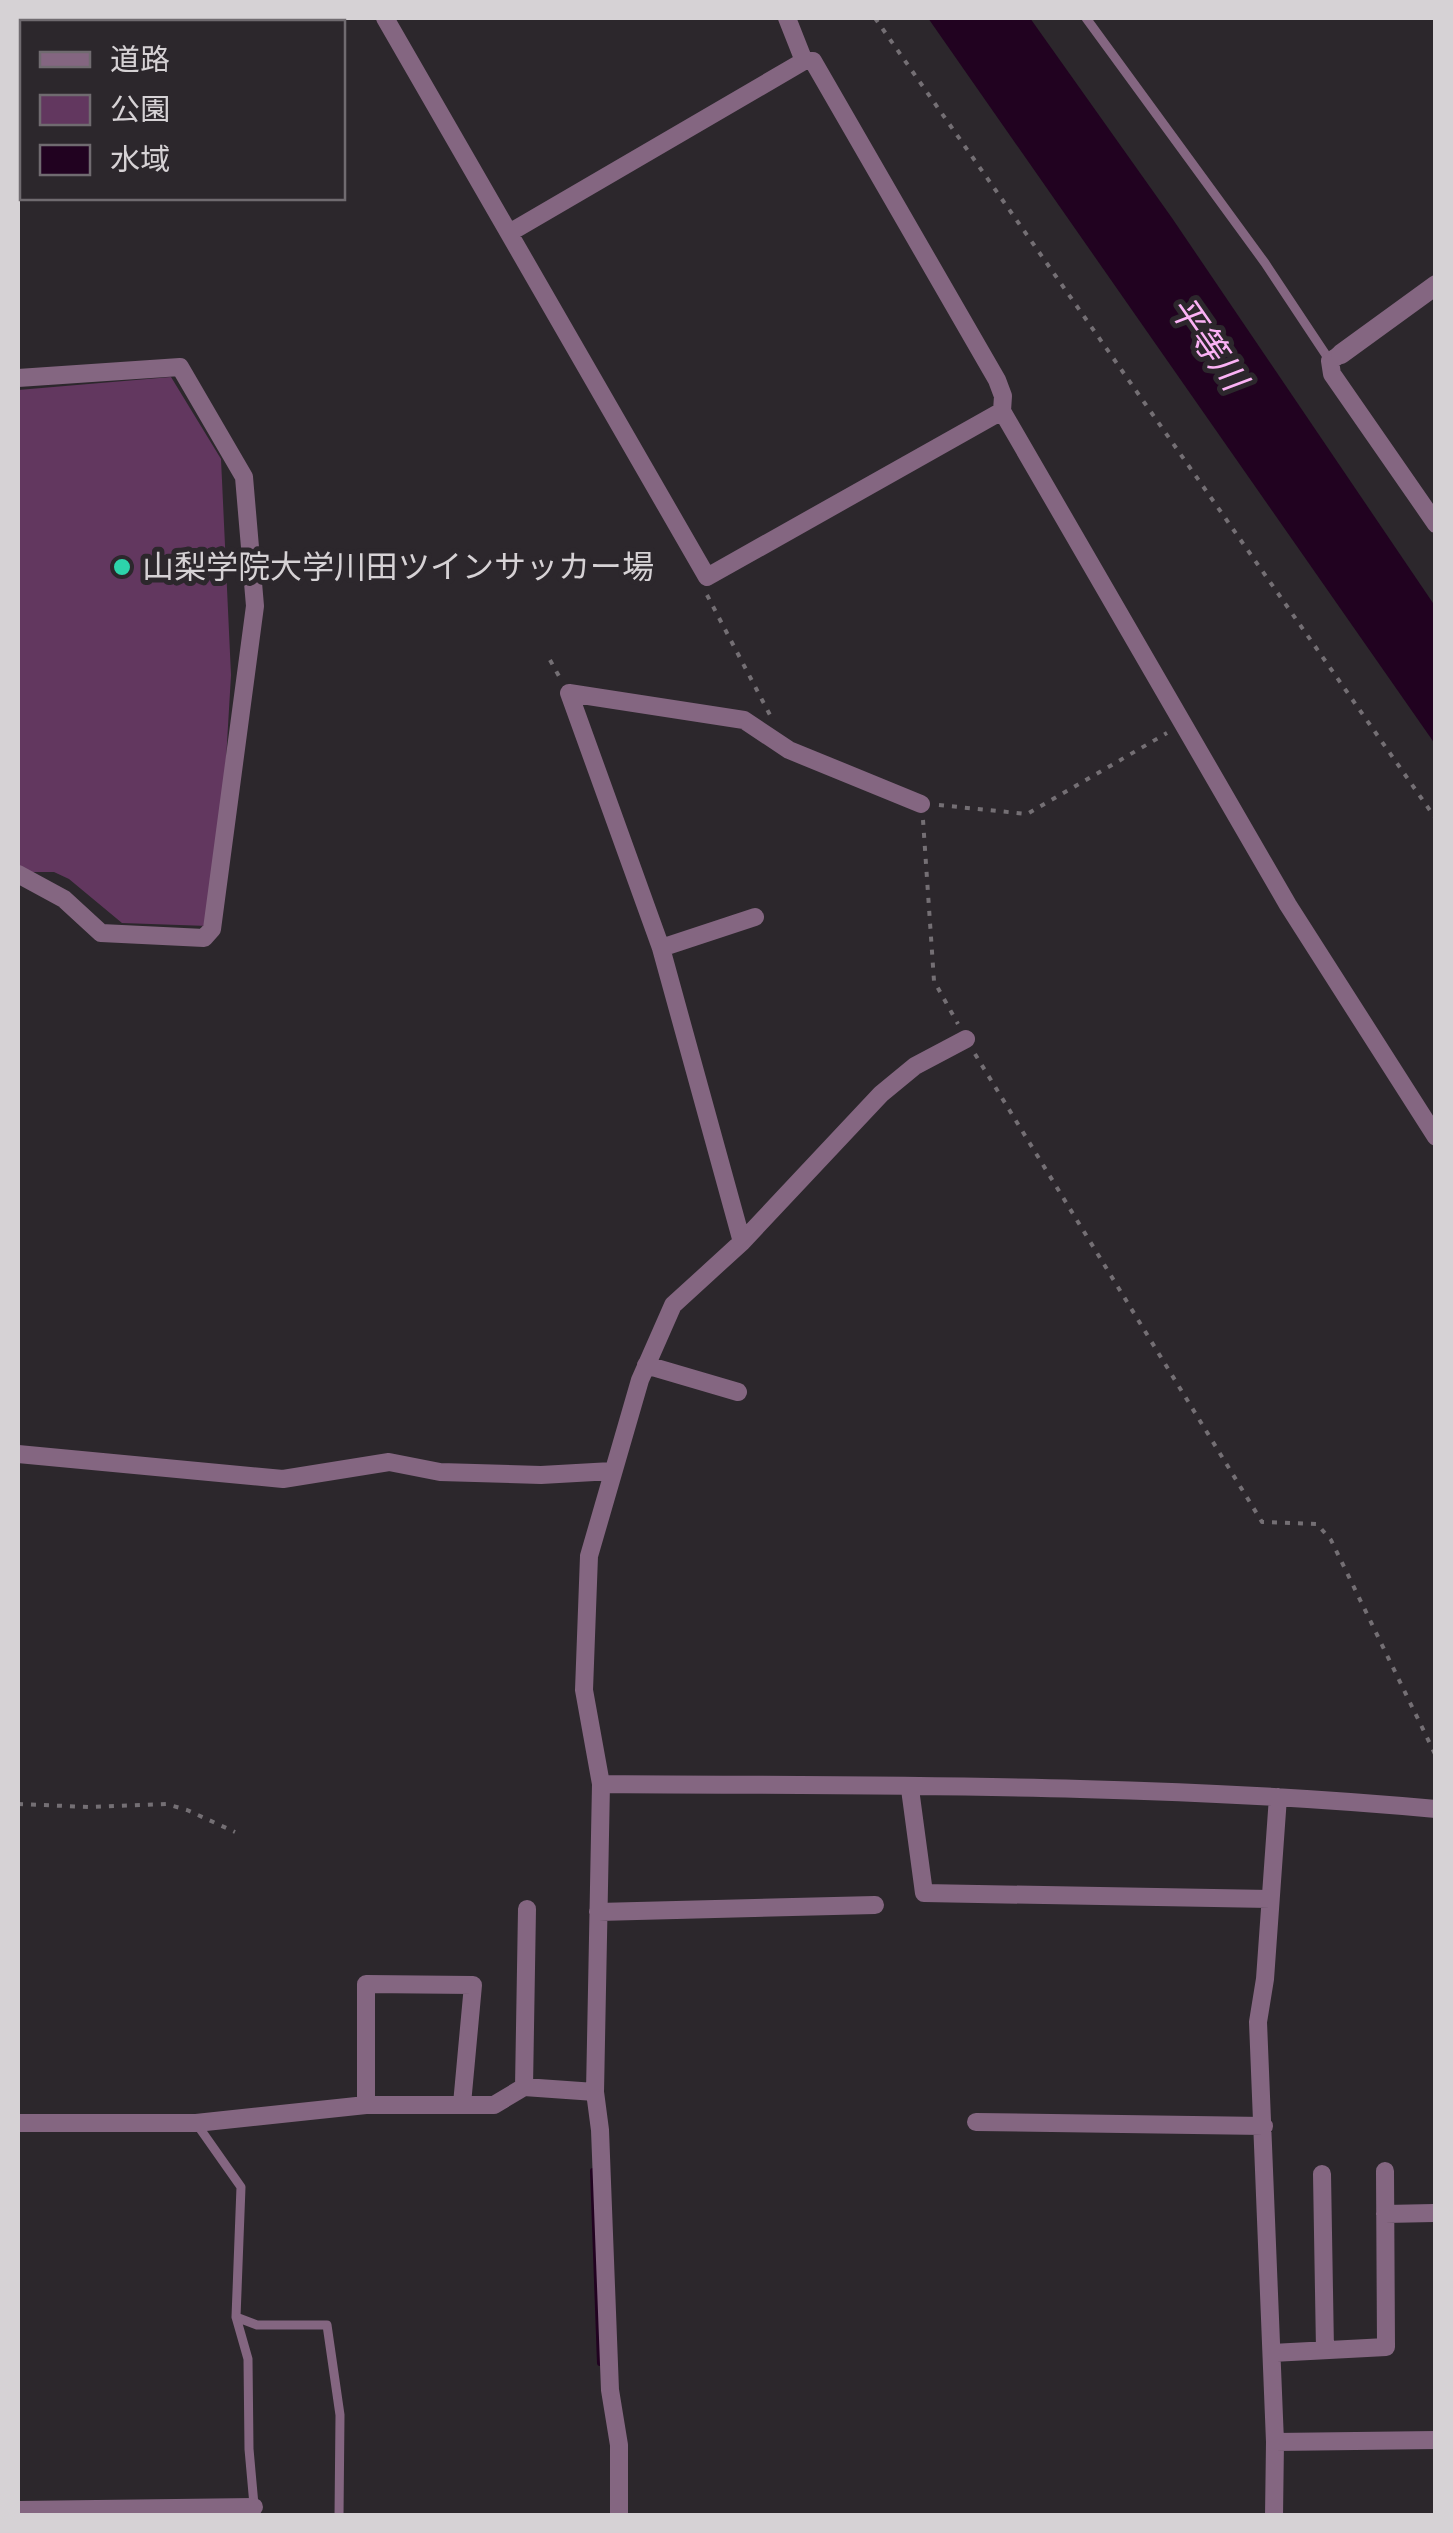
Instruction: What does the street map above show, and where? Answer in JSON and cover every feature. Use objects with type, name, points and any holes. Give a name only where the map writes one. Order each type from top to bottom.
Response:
[{"type":"street","points":[[385,18],[707,577],[1002,411]]},
{"type":"street","points":[[787,18],[804,61]]},
{"type":"street","points":[[509,232],[804,61],[814,60],[997,380],[1002,411],[1182,724],[1288,905],[1436,1137]]},
{"type":"street","points":[[1436,285],[1336,357],[1332,374],[1436,524]]},
{"type":"street","points":[[18,378],[180,367],[244,477],[255,606],[212,929],[204,938],[102,933],[64,899],[18,874]]},
{"type":"street","points":[[742,1242],[660,948],[569,693],[744,720],[789,750],[921,804]]},
{"type":"street","points":[[660,948],[755,916]]},
{"type":"street","points":[[619,2516],[619,2445],[610,2390],[600,2130],[595,2092],[601,1784],[584,1690],[589,1556],[646,1365],[672,1305],[742,1242],[881,1094],[915,1066],[966,1039]]},
{"type":"street","points":[[646,1365],[738,1392]]},
{"type":"street","points":[[18,1454],[283,1479],[389,1462],[458,1472],[540,1475],[612,1471]]},
{"type":"street","points":[[601,1784],[1038,1789],[1278,1798],[1436,1809]]},
{"type":"street","points":[[910,1788],[924,1892],[1270,1899]]},
{"type":"street","points":[[1274,2516],[1275,2442],[1258,2022],[1278,1798]]},
{"type":"street","points":[[598,1912],[874,1905]]},
{"type":"street","points":[[524,2087],[527,1909]]},
{"type":"street","points":[[366,2105],[366,1984],[474,1986],[462,2104]]},
{"type":"street","points":[[18,2123],[196,2122],[366,2105],[494,2105],[524,2087],[595,2092]]},
{"type":"street","points":[[976,2122],[1264,2126]]},
{"type":"street","points":[[1272,2353],[1386,2347],[1385,2171]]},
{"type":"street","points":[[1322,2174],[1325,2350]]},
{"type":"street","points":[[1385,2214],[1434,2214]]},
{"type":"street","points":[[1275,2442],[1436,2440]]},
{"type":"street","points":[[18,2510],[255,2512]]},
{"type":"lane","points":[[1086,18],[1336,357]]},
{"type":"lane","points":[[196,2122],[242,2187],[236,2317],[248,2359],[249,2448],[255,2512]]},
{"type":"lane","points":[[236,2317],[257,2325],[327,2325],[340,2416],[339,2516]]},
{"type":"path","points":[[875,18],[1436,819]]},
{"type":"path","points":[[707,577],[707,598],[771,716]]},
{"type":"path","points":[[1182,724],[1028,814],[921,804],[934,982],[1262,1522],[1317,1524],[1332,1540],[1436,1756]]},
{"type":"path","points":[[18,1804],[166,1804],[235,1832]]},
{"type":"green space","name":"山梨学院大学川田ツインサッカー場","points":[[171,377],[221,459],[231,675],[208,926],[122,923],[69,879],[54,872],[27,872],[18,866],[18,390]]},
{"type":"water","name":"平等川","points":[[928,18],[1030,18],[1172,218],[1435,606],[1435,744]]},
{"type":"waterway","points":[[593,2171],[600,2363]]},
{"type":"place","name":"山梨学院大学川田ツインサッカー場","points":[[122,567]]}]
